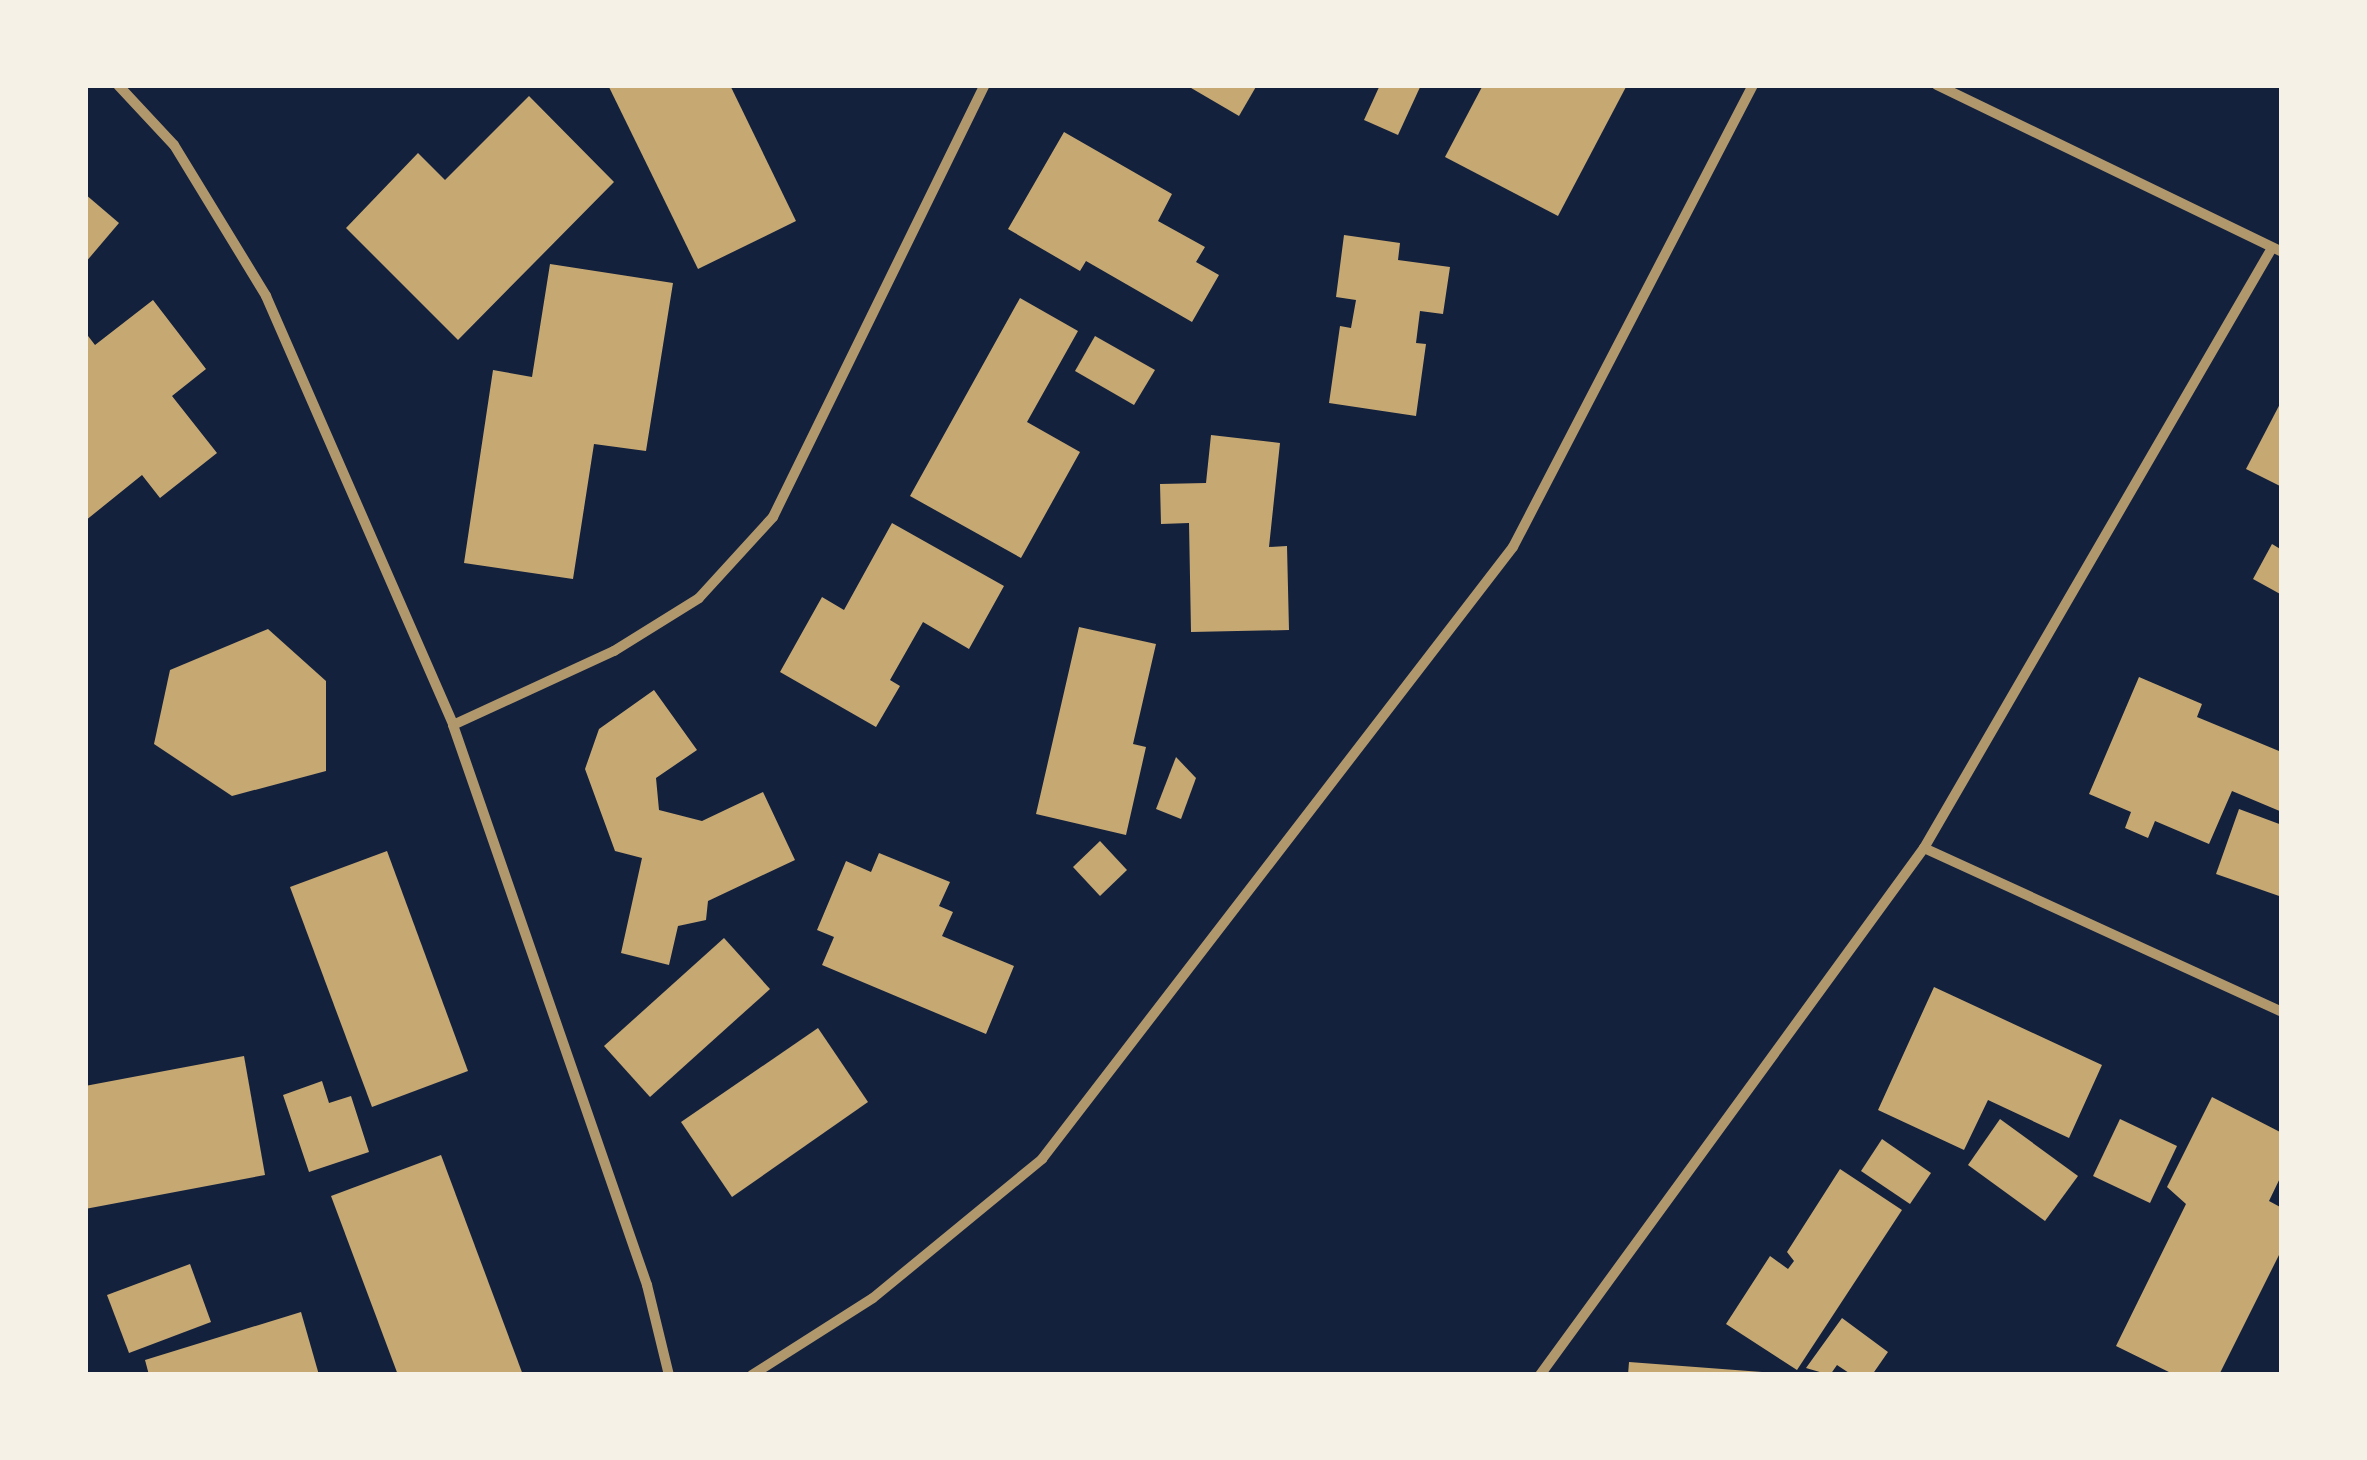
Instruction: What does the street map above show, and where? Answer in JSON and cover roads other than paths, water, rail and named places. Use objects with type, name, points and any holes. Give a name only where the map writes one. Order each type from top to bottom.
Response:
[{"type":"street","points":[[118,85],[174,146],[266,296],[453,725],[647,1285],[669,1375]]},
{"type":"street","points":[[453,725],[614,651],[699,598],[773,517],[985,85]]},
{"type":"street","points":[[752,1375],[873,1298],[1042,1159],[1513,548],[1753,85]]},
{"type":"street","points":[[1540,1375],[1924,848],[2277,250],[1937,85]]},
{"type":"street","points":[[1924,848],[2282,1012]]}]
